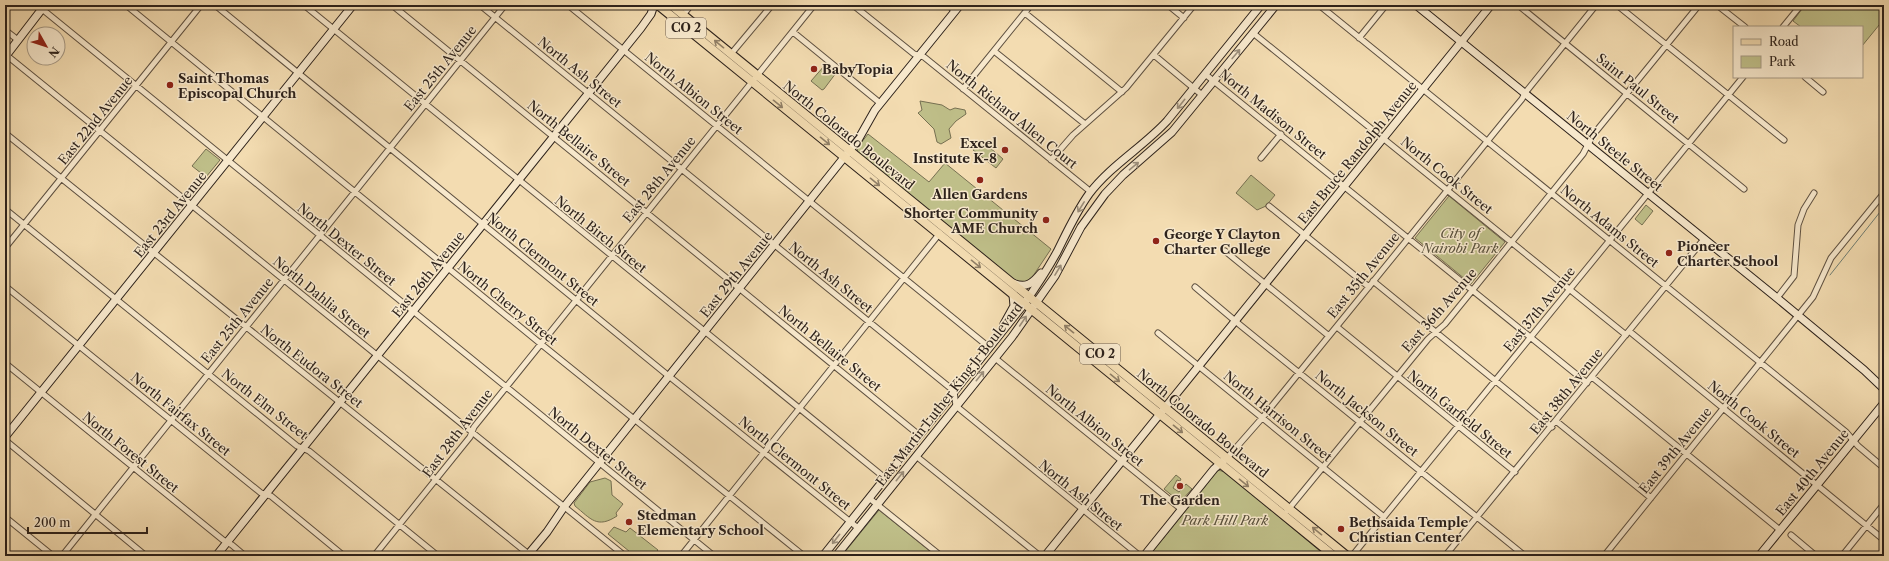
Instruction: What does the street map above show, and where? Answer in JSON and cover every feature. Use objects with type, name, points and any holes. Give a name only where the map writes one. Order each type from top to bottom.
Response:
[{"type":"main road","name":"North Colorado Boulevard","points":[[658,5],[754,79],[942,231],[1033,299],[1347,556]]},
{"type":"main road","name":"North Colorado Boulevard","points":[[671,5],[731,54],[754,79]]},
{"type":"main road","name":"North Colorado Boulevard","points":[[942,231],[1013,295],[1334,556]]},
{"type":"street","name":"North Cherry Street","points":[[126,5],[541,344],[804,556]]},
{"type":"street","name":"East 22nd Avenue","points":[[5,248],[201,5]]},
{"type":"street","name":"North Clermont Street","points":[[215,5],[483,225],[858,528]]},
{"type":"street","name":"North Birch Street","points":[[304,5],[518,181],[885,478]]},
{"type":"street","name":"East 23rd Avenue","points":[[5,437],[353,5]]},
{"type":"street","name":"North Bellaire Street","points":[[392,5],[919,435]]},
{"type":"street","name":"North Ash Street","points":[[480,5],[954,391]]},
{"type":"street","name":"East 25th Avenue","points":[[62,556],[505,5]]},
{"type":"street","name":"North Albion Street","points":[[568,5],[990,348]]},
{"type":"street","name":"East 26th Avenue","points":[[216,556],[624,50],[648,19],[654,5]]},
{"type":"street","points":[[683,15],[690,5]]},
{"type":"street","points":[[731,54],[772,5]]},
{"type":"street","name":"East 28th Avenue","points":[[374,556],[470,436],[506,387],[814,5]]},
{"type":"street","points":[[853,5],[914,54],[919,56]]},
{"type":"street","points":[[948,5],[958,8]]},
{"type":"street","points":[[963,89],[1031,5]]},
{"type":"street","points":[[1168,5],[1184,18]]},
{"type":"street","points":[[1051,160],[1085,124],[1122,92],[1194,5]]},
{"type":"street","name":"East Martin Luther King Jr Boulevard","points":[[838,555],[877,504],[995,358],[1031,309],[1033,299],[1072,220],[1091,192],[1117,165],[1160,128],[1262,5]]},
{"type":"street","name":"East Martin Luther King Jr Boulevard","points":[[823,556],[1024,304],[1033,299],[1058,271],[1081,228],[1105,194],[1123,175],[1167,137],[1276,5]]},
{"type":"street","name":"North Adams Street","points":[[1319,5],[1846,432],[1853,441],[1884,468]]},
{"type":"street","points":[[1359,38],[1386,5]]},
{"type":"street","name":"North Steele Street","points":[[1416,5],[1777,298],[1864,370],[1884,389]]},
{"type":"street","name":"East Bruce Randolph Avenue","points":[[1045,556],[1198,365],[1491,5]]},
{"type":"street","name":"Saint Paul Street","points":[[1518,5],[1744,189]]},
{"type":"street","name":"East 35th Avenue","points":[[1144,556],[1220,463],[1227,458],[1263,417],[1522,99],[1525,93],[1596,5]]},
{"type":"street","points":[[1617,5],[1784,140]]},
{"type":"street","name":"East 36th Avenue","points":[[1284,516],[1397,376],[1428,339],[1445,324],[1512,242],[1583,154],[1593,135],[1699,5]]},
{"type":"street","points":[[1718,5],[1744,26]]},
{"type":"street","points":[[1784,26],[1801,5]]},
{"type":"street","points":[[5,54],[43,7]]},
{"type":"street","name":"North Dexter Street","points":[[43,7],[136,86],[714,556]]},
{"type":"street","name":"East 29th Avenue","points":[[529,555],[564,507],[774,245],[808,200],[863,134],[878,102],[919,56],[958,8]]},
{"type":"street","points":[[1025,13],[1122,92]]},
{"type":"street","points":[[5,30],[16,39]]},
{"type":"street","points":[[793,32],[878,102]]},
{"type":"street","name":"North Cook Street","points":[[1253,33],[1570,289],[1723,408],[1884,540]]},
{"type":"street","points":[[994,51],[1085,124]]},
{"type":"street","name":"North Dahlia Street","points":[[5,54],[625,556]]},
{"type":"street","points":[[1154,55],[1202,95]]},
{"type":"street","name":"North Richard Allen Court","points":[[919,56],[924,57],[1091,192]]},
{"type":"street","name":"North Madison Street","points":[[1205,74],[1587,383]]},
{"type":"street","name":"East 37th Avenue","points":[[1352,556],[1741,78]]},
{"type":"street","points":[[1806,78],[1823,92]]},
{"type":"street","name":"North Eudora Street","points":[[5,133],[436,478],[529,555]]},
{"type":"street","points":[[1261,158],[1281,134]]},
{"type":"street","points":[[1777,298],[1794,276],[1799,223],[1805,206],[1814,193]]},
{"type":"street","name":"East 39th Avenue","points":[[1604,556],[1760,362],[1800,317],[1818,290],[1831,258],[1884,193]]},
{"type":"street","points":[[1269,206],[1369,287]]},
{"type":"street","name":"North Elm Street","points":[[5,210],[296,445],[309,451],[438,556]]},
{"type":"street","points":[[681,556],[942,231]]},
{"type":"street","name":"East 38th Avenue","points":[[1445,556],[1552,427],[1704,239]]},
{"type":"street","points":[[1012,283],[1021,286],[1030,284],[1058,250]]},
{"type":"street","points":[[1225,250],[1329,336]]},
{"type":"street","points":[[1374,281],[1552,427]]},
{"type":"street","name":"North Fairfax Street","points":[[5,286],[170,421],[261,493],[271,496],[344,556]]},
{"type":"street","name":"North Jackson Street","points":[[1195,287],[1525,556]]},
{"type":"street","points":[[994,342],[1014,306],[1013,295]]},
{"type":"street","name":"North Garfield Street","points":[[1336,326],[1515,472]]},
{"type":"street","name":"North Harrison Street","points":[[1158,333],[1384,517]]},
{"type":"street","name":"North Albion Street","points":[[995,358],[1181,509]]},
{"type":"street","name":"North Forest Street","points":[[5,363],[133,468],[245,556]]},
{"type":"street","points":[[1592,377],[1780,530]]},
{"type":"street","points":[[954,391],[956,406]]},
{"type":"street","name":"East 40th Avenue","points":[[1760,556],[1884,403]]},
{"type":"street","name":"North Ash Street","points":[[956,406],[1140,556]]},
{"type":"street","points":[[1556,421],[1651,498]]},
{"type":"street","points":[[5,440],[94,515],[146,556]]},
{"type":"street","points":[[916,456],[1040,556]]},
{"type":"street","points":[[869,498],[941,556]]},
{"type":"street","points":[[1842,556],[1884,504]]},
{"type":"street","points":[[5,517],[53,556]]},
{"type":"street","points":[[1791,535],[1816,556]]},
{"type":"green space","points":[[1805,5],[1884,5],[1884,19],[1863,45],[1863,26],[1800,26],[1793,21]]},
{"type":"green space","name":"BabyTopia","points":[[825,65],[836,73],[822,90],[811,81]]},
{"type":"green space","points":[[920,101],[942,105],[950,110],[955,108],[965,110],[966,114],[956,121],[949,129],[951,138],[941,144],[937,142],[934,129],[918,113],[922,110]]},
{"type":"green space","points":[[868,134],[929,182],[945,163],[1051,249],[1033,276],[1023,284],[1016,281],[858,153],[857,148]]},
{"type":"green space","points":[[981,140],[1003,159],[996,168],[973,150]]},
{"type":"green space","points":[[206,149],[220,160],[206,177],[192,166]]},
{"type":"green space","points":[[1251,175],[1275,195],[1266,206],[1257,210],[1236,193]]},
{"type":"green space","name":"City of Nairobi Park","points":[[1449,196],[1505,242],[1471,284],[1415,238]]},
{"type":"green space","points":[[1646,205],[1653,211],[1642,225],[1635,219]]},
{"type":"green space","name":"Park Hill Park","points":[[1218,470],[1225,472],[1326,556],[1149,556]]},
{"type":"green space","points":[[1176,475],[1181,479],[1180,481],[1177,480],[1173,488],[1179,492],[1186,484],[1192,489],[1180,502],[1164,489]]},
{"type":"green space","points":[[605,478],[611,481],[612,495],[623,504],[616,513],[617,516],[604,522],[599,522],[594,521],[586,515],[575,506],[574,503],[590,482]]},
{"type":"green space","points":[[879,510],[936,556],[847,556],[844,553]]},
{"type":"green space","points":[[614,527],[626,532],[630,528],[658,550],[653,556],[635,556],[608,534]]},
{"type":"waterway","points":[[1830,275],[1884,207]]},
{"type":"place","name":"BabyTopia","points":[[814,69]]},
{"type":"place","name":"Saint Thomas Episcopal Church","points":[[170,85]]},
{"type":"place","name":"Excel Institute K-8","points":[[1005,150]]},
{"type":"place","name":"Allen Gardens","points":[[980,180]]},
{"type":"place","name":"Shorter Community AME Church","points":[[1046,220]]},
{"type":"place","name":"George Y Clayton Charter College","points":[[1156,241]]},
{"type":"place","name":"Pioneer Charter School","points":[[1669,253]]},
{"type":"place","name":"The Garden","points":[[1180,486]]},
{"type":"place","name":"Stedman Elementary School","points":[[629,522]]},
{"type":"place","name":"Bethsaida Temple Christian Center","points":[[1341,529]]}]
